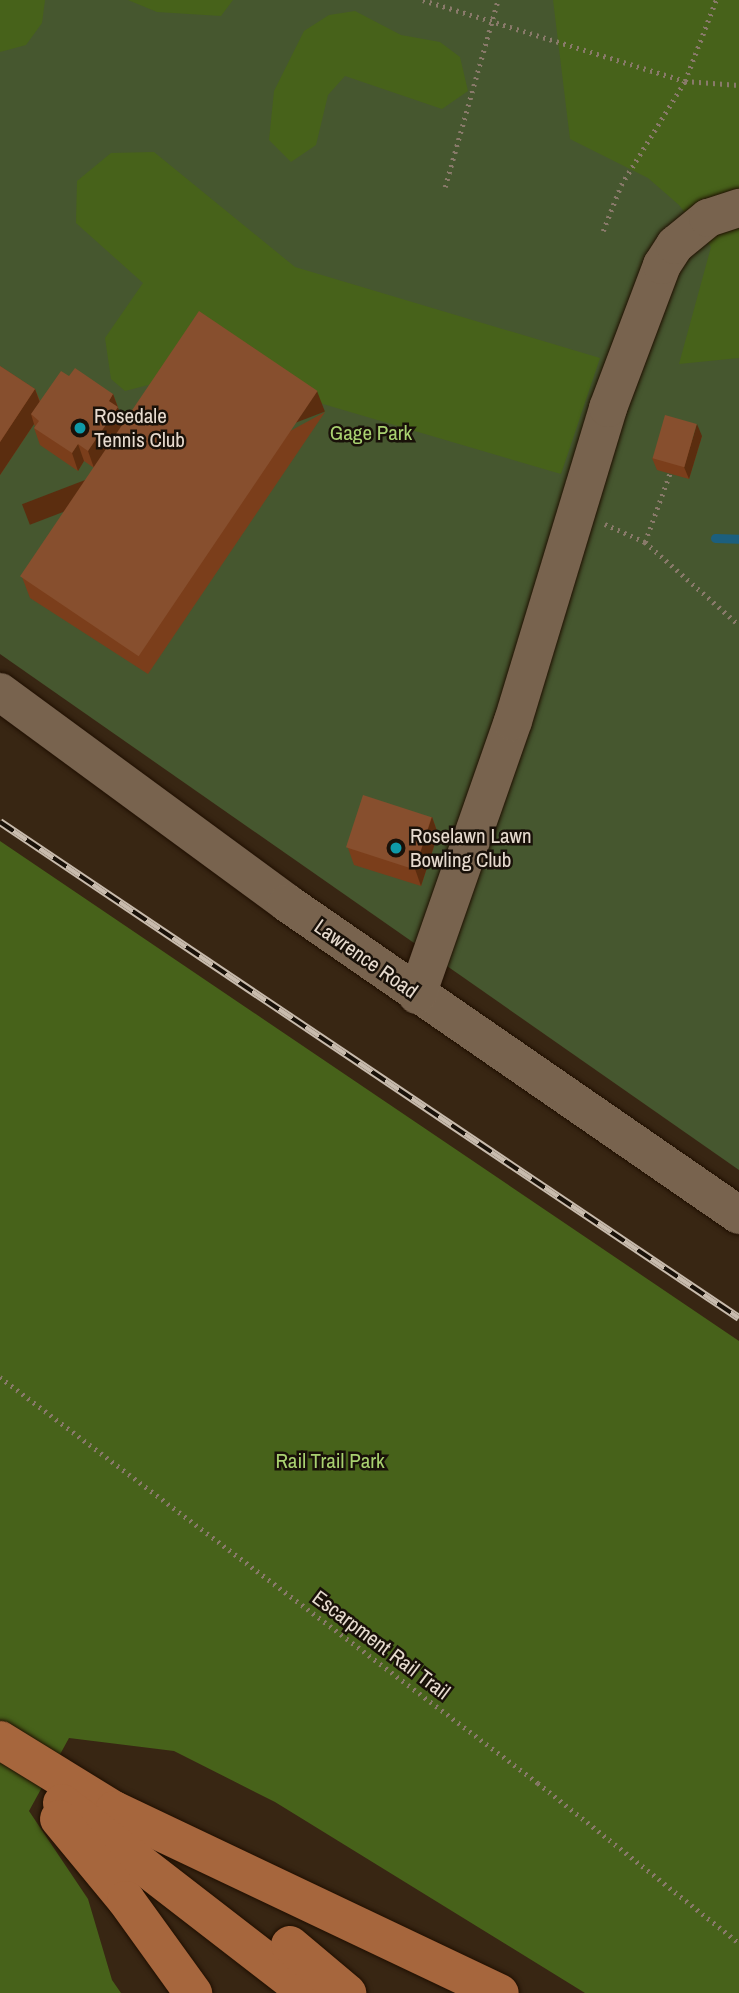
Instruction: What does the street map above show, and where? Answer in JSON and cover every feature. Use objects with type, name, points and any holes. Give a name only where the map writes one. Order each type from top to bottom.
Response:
[{"type":"main road","points":[[5,1744],[36,1782],[65,1828],[126,1900],[193,1993]]},
{"type":"main road","points":[[5,1744],[114,1810],[500,1993]]},
{"type":"main road","points":[[36,1782],[308,1993]]},
{"type":"main road","points":[[114,1810],[347,1993]]},
{"type":"street","points":[[417,995],[513,721],[575,512],[662,265],[675,244],[709,218],[739,208]]},
{"type":"street","name":"Lawrence Road","points":[[0,692],[417,995],[739,1215]]},
{"type":"path","points":[[423,0],[685,81],[739,85]]},
{"type":"path","points":[[445,187],[498,0]]},
{"type":"path","points":[[603,231],[621,185],[685,81],[716,0]]},
{"type":"path","points":[[645,542],[670,473]]},
{"type":"path","points":[[575,512],[645,542],[739,625]]},
{"type":"path","name":"Escarpment Rail Trail","points":[[0,1377],[538,1783],[739,1943]]},
{"type":"green space","name":"Gage Park","points":[[0,0],[739,0],[739,1170],[0,654]]},
{"type":"green space","points":[[0,0],[45,0],[42,23],[26,45],[0,52]]},
{"type":"green space","points":[[128,0],[233,0],[221,16],[157,12]]},
{"type":"green space","points":[[553,0],[739,0],[739,358],[679,364],[711,247],[679,205],[648,178],[570,139]]},
{"type":"green space","points":[[355,11],[401,35],[440,42],[460,57],[468,91],[442,109],[345,76],[328,95],[316,145],[291,162],[269,140],[274,91],[304,31],[329,15]]},
{"type":"green space","points":[[154,152],[295,267],[600,358],[561,474],[323,404],[192,319],[192,340],[156,383],[125,391],[111,379],[105,338],[143,283],[76,223],[77,181],[111,153]]},
{"type":"green space","name":"Rail Trail Park","points":[[0,841],[739,1341],[739,1993],[585,1993],[275,1802],[174,1751],[69,1738],[29,1811],[88,1899],[112,1980],[121,1993],[0,1993]]},
{"type":"building","points":[[199,311],[318,391],[139,656],[20,576]]},
{"type":"building","points":[[0,366],[35,389],[0,442]]},
{"type":"building","name":"Rosedale Tennis Club","points":[[75,368],[113,394],[109,401],[118,407],[88,451],[78,444],[72,453],[34,428],[39,421],[31,414],[61,371],[69,376]]},
{"type":"building","points":[[665,415],[697,424],[684,467],[653,458]]},
{"type":"building","name":"Roselawn Lawn Bowling Club","points":[[363,795],[431,817],[414,870],[346,847]]},
{"type":"waterway","points":[[715,538],[739,539]]},
{"type":"railway","points":[[0,822],[739,1318]]},
{"type":"place","name":"Rosedale Tennis Club","points":[[80,428]]},
{"type":"place","name":"Roselawn Lawn Bowling Club","points":[[396,848]]}]
